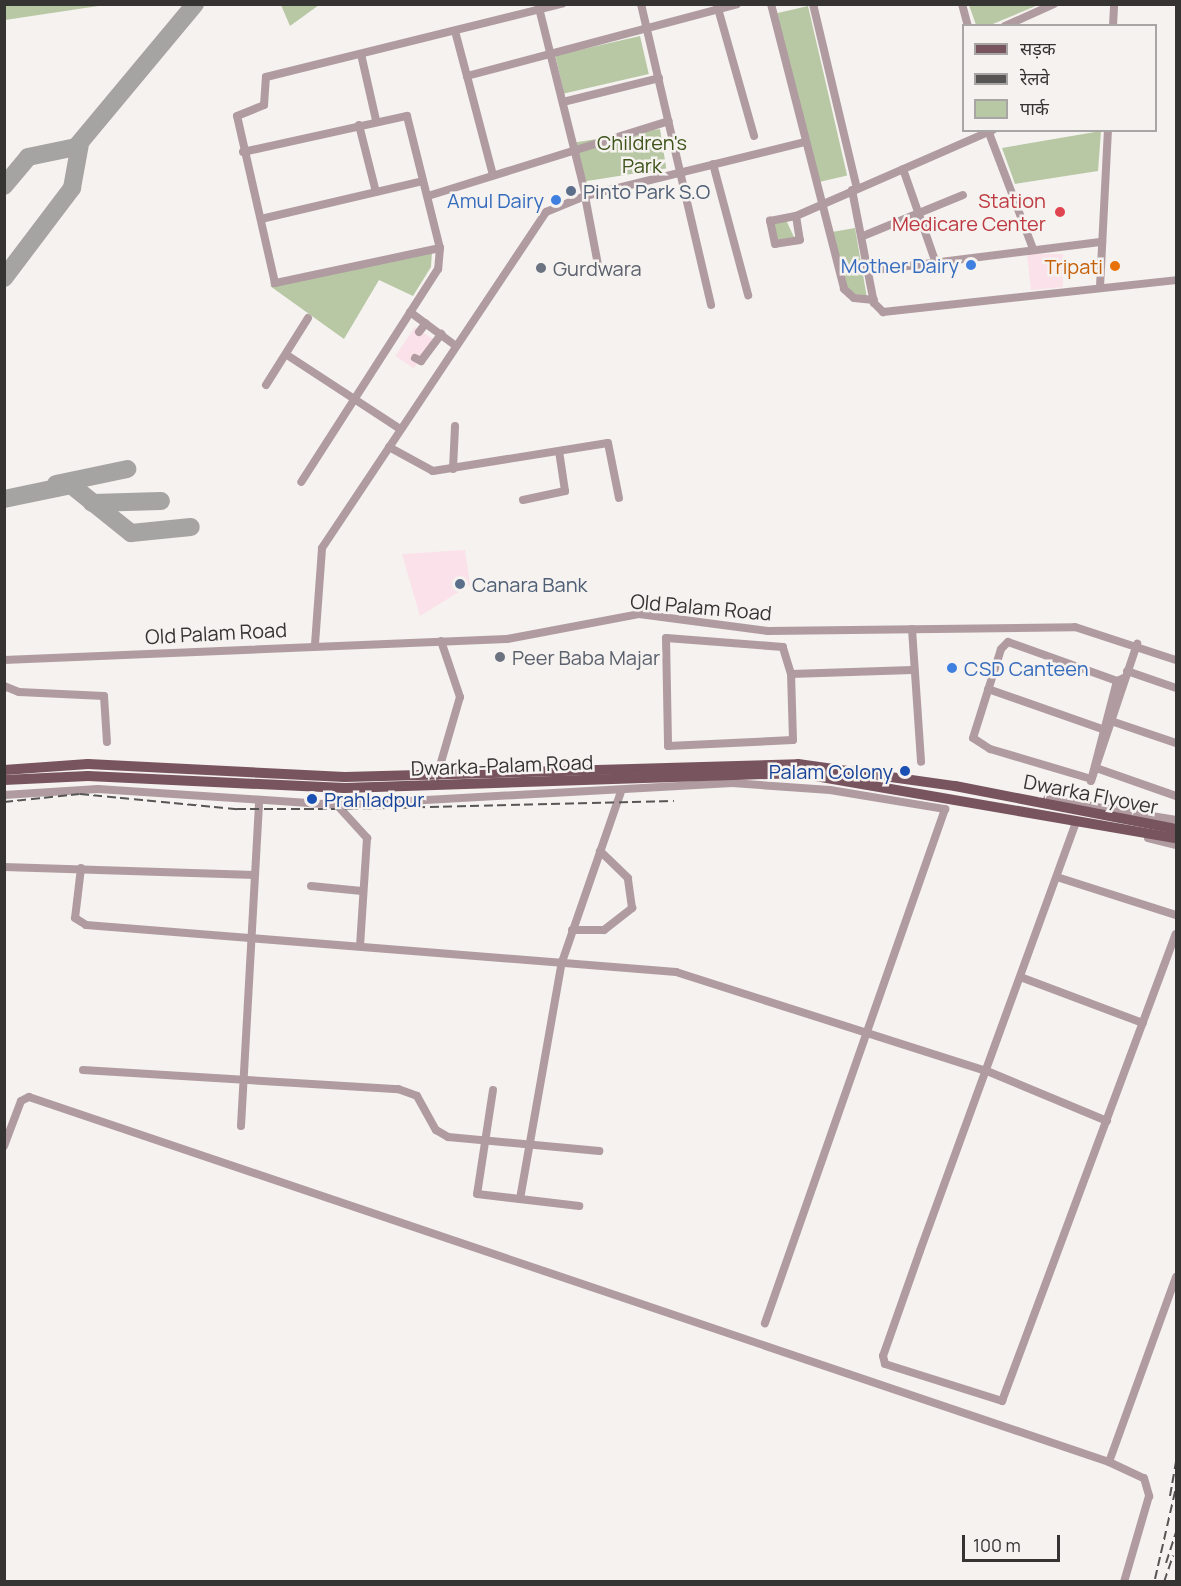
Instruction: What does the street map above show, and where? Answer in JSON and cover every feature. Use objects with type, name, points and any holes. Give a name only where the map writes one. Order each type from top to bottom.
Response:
[{"type":"main road","name":"Dwarka-Palam Road","points":[[4,770],[88,764],[285,776],[437,777],[739,762],[798,764],[999,800]]},
{"type":"main road","name":"Dwarka-Palam Road","points":[[4,780],[88,776],[345,788],[740,771],[798,773],[999,800]]},
{"type":"main road","name":"Dwarka Flyover","points":[[999,800],[1176,838]]},
{"type":"main road","name":"Dwarka Flyover","points":[[1031,806],[1176,828]]},
{"type":"street","points":[[440,248],[276,284],[236,121],[264,105],[266,77],[456,31],[539,7],[562,4]]},
{"type":"street","points":[[641,4],[711,305]]},
{"type":"street","points":[[467,76],[647,30],[718,7],[737,4]]},
{"type":"street","points":[[771,4],[805,142],[823,201],[846,292],[874,300],[887,312],[1176,280]]},
{"type":"street","points":[[813,4],[854,189],[874,300]]},
{"type":"street","points":[[962,4],[967,24]]},
{"type":"street","points":[[1009,24],[1054,4]]},
{"type":"street","points":[[1113,24],[1114,4]]},
{"type":"street","points":[[539,7],[585,196],[598,265]]},
{"type":"street","points":[[718,7],[754,136]]},
{"type":"street","points":[[456,31],[494,175]]},
{"type":"street","points":[[361,54],[376,120]]},
{"type":"street","points":[[563,102],[659,78]]},
{"type":"street","points":[[243,152],[376,120],[406,116],[440,248],[438,269],[301,482]]},
{"type":"street","points":[[428,196],[574,148],[669,121]]},
{"type":"street","points":[[359,125],[376,192]]},
{"type":"street","points":[[796,216],[823,201],[991,132],[1033,249]]},
{"type":"street","points":[[1100,287],[1108,132]]},
{"type":"street","points":[[315,644],[317,560],[400,429],[546,212],[585,196],[805,142]]},
{"type":"street","points":[[713,164],[748,295]]},
{"type":"street","points":[[903,169],[936,262]]},
{"type":"street","points":[[261,219],[423,181]]},
{"type":"street","points":[[862,236],[963,195]]},
{"type":"street","points":[[868,271],[1046,247],[1102,242]]},
{"type":"street","points":[[410,312],[456,346]]},
{"type":"street","points":[[266,385],[308,318]]},
{"type":"street","points":[[419,332],[426,324]]},
{"type":"street","points":[[415,358],[421,361],[441,334]]},
{"type":"street","points":[[286,354],[400,429]]},
{"type":"street","points":[[453,470],[455,426]]},
{"type":"street","points":[[389,447],[427,470],[453,470],[610,443],[619,498]]},
{"type":"street","points":[[523,500],[565,491],[559,451]]},
{"type":"street","name":"Old Palam Road","points":[[4,660],[315,644],[507,639],[639,614],[768,631],[1075,627],[1137,644],[1176,660]]},
{"type":"street","points":[[912,629],[912,670],[921,762]]},
{"type":"street","points":[[666,638],[783,647],[791,674],[793,741],[668,746],[666,638]]},
{"type":"street","points":[[437,777],[460,697],[441,641]]},
{"type":"street","points":[[1123,677],[1114,722],[1095,781],[978,744],[973,738],[988,689],[1008,642],[1123,677],[1176,688]]},
{"type":"street","points":[[1088,778],[1102,729],[1137,644]]},
{"type":"street","points":[[791,674],[912,670]]},
{"type":"street","points":[[4,686],[19,692],[104,696],[107,742]]},
{"type":"street","points":[[988,689],[1102,729]]},
{"type":"street","points":[[1114,722],[1176,743]]},
{"type":"street","points":[[1099,769],[1176,796]]},
{"type":"street","points":[[4,795],[98,789],[337,805],[780,784],[945,809],[765,1323]]},
{"type":"street","points":[[520,1199],[526,1145],[562,962],[621,792]]},
{"type":"street","points":[[241,1126],[260,800]]},
{"type":"street","points":[[999,800],[1176,820]]},
{"type":"street","points":[[999,800],[1075,825],[1176,845]]},
{"type":"street","points":[[337,805],[367,836],[360,945]]},
{"type":"street","points":[[1075,825],[1060,878],[887,1346],[885,1364],[1002,1401],[1176,934]]},
{"type":"street","points":[[572,930],[604,930],[632,908],[628,878],[600,851]]},
{"type":"street","points":[[4,867],[255,875]]},
{"type":"street","points":[[81,868],[75,918],[81,923],[676,972],[866,1035],[987,1071],[1107,1121]]},
{"type":"street","points":[[1060,878],[1176,915]]},
{"type":"street","points":[[311,886],[362,891]]},
{"type":"street","points":[[1023,978],[1143,1023]]},
{"type":"street","points":[[84,1070],[243,1076],[410,1092],[441,1134],[487,1142],[599,1151]]},
{"type":"street","points":[[493,1090],[487,1142],[477,1194],[579,1206]]},
{"type":"street","points":[[4,1146],[21,1101],[29,1097],[1109,1462],[1145,1479],[1149,1496],[1124,1581]]},
{"type":"street","points":[[1109,1462],[1176,1277]]},
{"type":"shaded area","points":[[1027,254],[1063,254],[1063,287],[1031,290]]},
{"type":"shaded area","points":[[415,327],[433,339],[414,368],[395,356]]},
{"type":"shaded area","points":[[465,550],[470,585],[420,616],[402,554]]},
{"type":"green space","points":[[5,4],[105,5],[5,20]]},
{"type":"green space","points":[[969,4],[1038,5],[993,24],[976,24]]},
{"type":"green space","points":[[281,5],[319,5],[290,26]]},
{"type":"green space","points":[[808,6],[847,176],[816,183],[777,13]]},
{"type":"green space","points":[[640,36],[649,74],[564,94],[555,56]]},
{"type":"green space","name":"Children's Park","points":[[660,129],[666,169],[582,182],[576,142]]},
{"type":"green space","points":[[1101,132],[1098,171],[1015,184],[1002,148]]},
{"type":"green space","points":[[786,220],[794,237],[775,242],[773,224]]},
{"type":"green space","points":[[855,228],[867,298],[847,291],[832,232]]},
{"type":"green space","points":[[432,252],[431,267],[413,296],[379,280],[344,339],[270,286]]},
{"type":"taxiway","points":[[4,186],[28,157],[76,147],[195,4]]},
{"type":"taxiway","points":[[4,278],[72,188],[80,144]]},
{"type":"taxiway","points":[[56,484],[127,469]]},
{"type":"taxiway","points":[[4,499],[71,485],[131,533],[191,527]]},
{"type":"taxiway","points":[[92,503],[161,501]]},
{"type":"railway","points":[[4,802],[80,794],[237,809],[349,809],[674,801]]},
{"type":"railway","points":[[1170,1496],[1176,1461]]},
{"type":"railway","points":[[1155,1579],[1176,1487]]},
{"type":"railway","points":[[1166,1563],[1176,1532]]},
{"type":"railway","points":[[1164,1582],[1173,1556]]},
{"type":"place","name":"Pinto Park S.O","points":[[571,191]]},
{"type":"place","name":"Amul Dairy","points":[[556,200]]},
{"type":"place","name":"Station Medicare Center","points":[[1060,212]]},
{"type":"place","name":"Mother Dairy","points":[[971,265]]},
{"type":"place","name":"Tripati","points":[[1115,266]]},
{"type":"place","name":"Gurdwara","points":[[541,268]]},
{"type":"place","name":"Canara Bank","points":[[460,584]]},
{"type":"place","name":"Peer Baba Majar","points":[[500,657]]},
{"type":"place","name":"CSD Canteen","points":[[952,668]]},
{"type":"place","name":"Palam Colony","points":[[905,771]]},
{"type":"place","name":"Prahladpur","points":[[312,799]]}]
